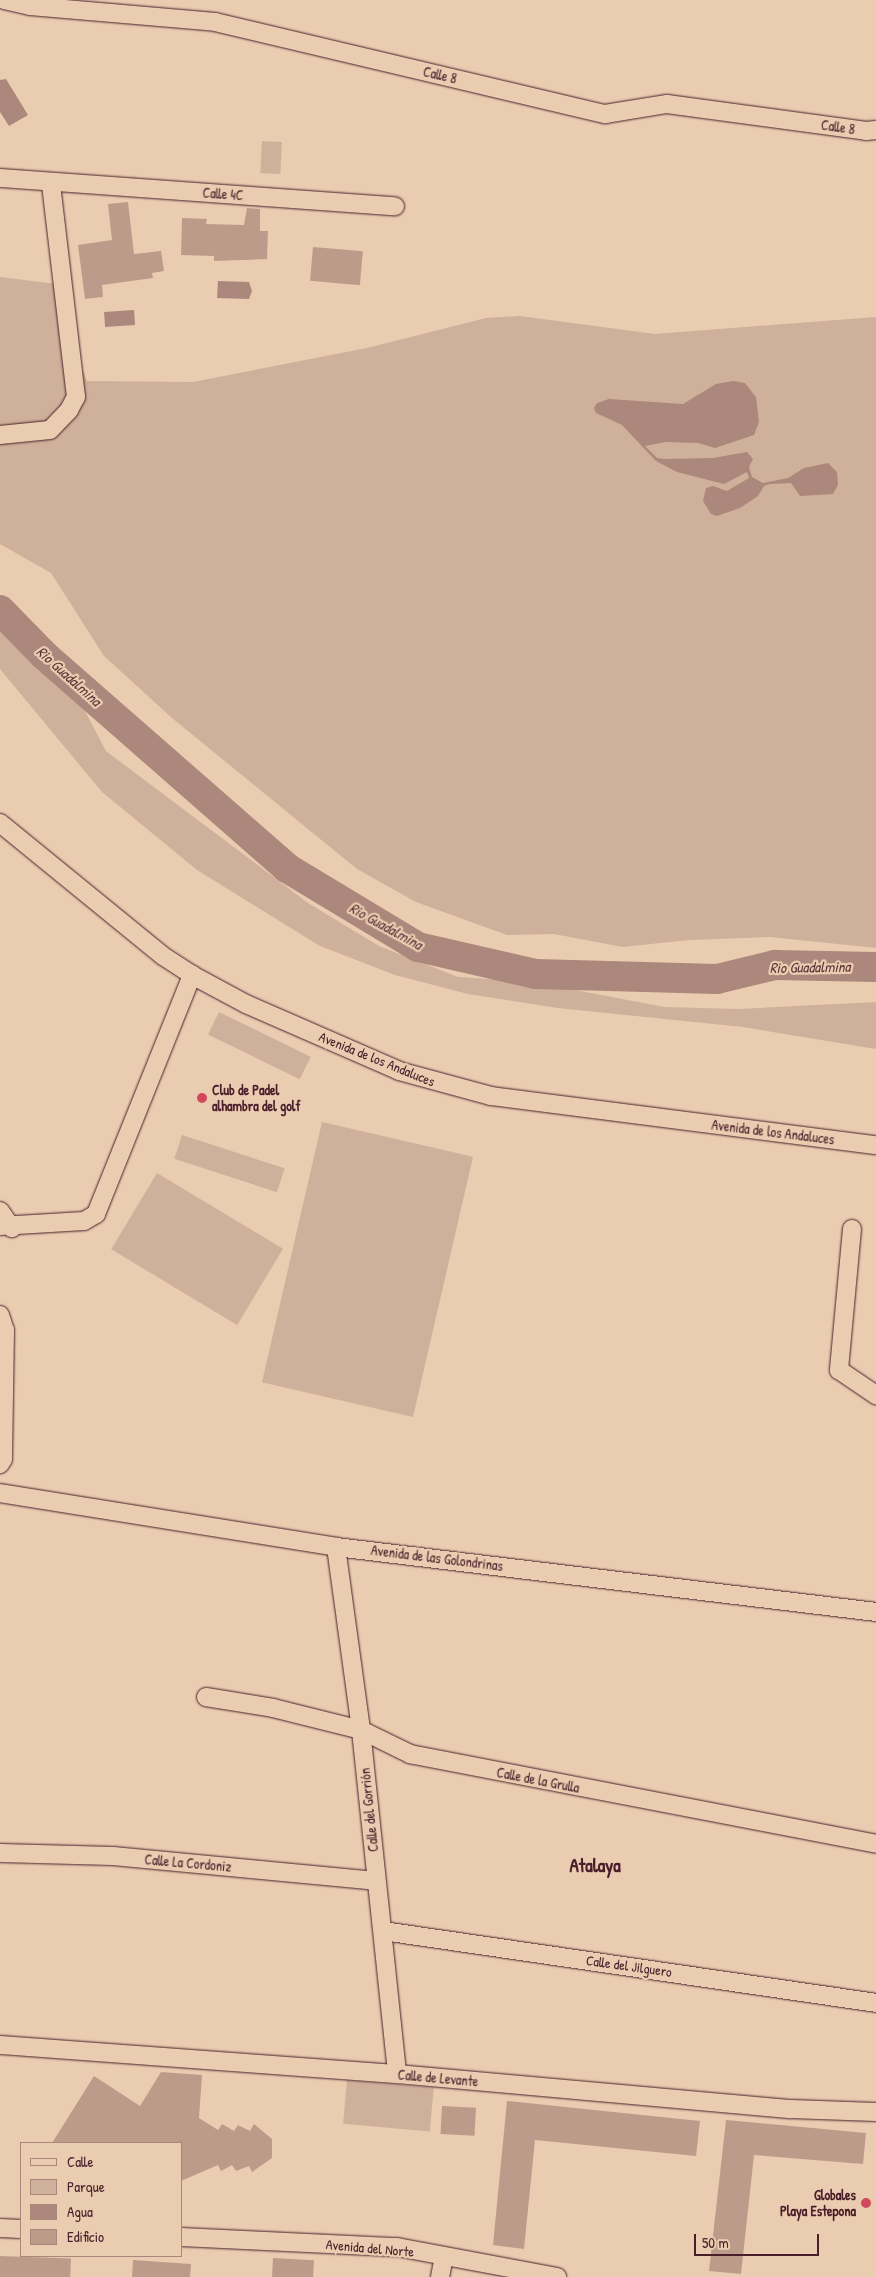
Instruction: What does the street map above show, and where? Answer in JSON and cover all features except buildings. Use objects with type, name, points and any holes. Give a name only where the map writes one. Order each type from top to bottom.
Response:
[{"type":"street","name":"Calle 8","points":[[4,0],[23,5],[215,22],[605,114],[667,104],[866,131],[876,130]]},
{"type":"street","name":"Calle 4C","points":[[0,178],[395,206]]},
{"type":"street","points":[[0,435],[50,430],[69,410],[76,397],[51,183]]},
{"type":"street","name":"Avenida de los Andaluces","points":[[0,823],[163,956],[192,975],[246,1004],[435,1083],[491,1096],[876,1145]]},
{"type":"street","points":[[0,1211],[6,1227],[84,1221],[96,1214],[192,975]]},
{"type":"street","points":[[852,1229],[839,1370],[876,1395]]},
{"type":"street","points":[[0,1316],[5,1330],[3,1459],[0,1464]]},
{"type":"street","name":"Avenida de las Golondrinas","points":[[0,1493],[336,1547],[876,1612]]},
{"type":"street","name":"Calle del Gorrión","points":[[336,1547],[360,1730],[397,2074]]},
{"type":"street","name":"Calle de la Grulla","points":[[206,1697],[273,1708],[360,1730],[410,1754],[876,1844]]},
{"type":"street","name":"Calle La Cordoniz","points":[[0,1853],[113,1856],[376,1881]]},
{"type":"street","name":"Calle del Jilguero","points":[[383,1931],[876,2002]]},
{"type":"street","name":"Calle de Levante","points":[[0,2044],[397,2074],[791,2109],[876,2112]]},
{"type":"street","points":[[0,2228],[20,2229]]},
{"type":"street","name":"Avenida del Norte","points":[[182,2237],[397,2247],[557,2277]]},
{"type":"street","points":[[440,2277],[444,2256]]},
{"type":"green space","points":[[262,141],[282,142],[280,174],[260,173]]},
{"type":"green space","points":[[0,277],[57,284],[60,313],[87,381],[193,382],[367,348],[486,318],[520,316],[655,334],[876,317],[876,948],[770,937],[689,940],[623,947],[554,934],[507,935],[416,902],[357,869],[172,718],[104,656],[51,573],[0,544]]},
{"type":"green space","points":[[0,617],[58,660],[106,751],[308,903],[379,946],[458,977],[533,982],[664,1007],[738,1009],[876,1002],[876,1049],[743,1027],[558,1008],[468,994],[395,975],[320,946],[197,870],[102,792],[0,669]]},
{"type":"green space","points":[[219,1012],[311,1057],[300,1079],[208,1034]]},
{"type":"green space","points":[[322,1122],[473,1157],[413,1417],[262,1382]]},
{"type":"green space","points":[[182,1135],[285,1168],[277,1192],[174,1159]]},
{"type":"green space","points":[[157,1173],[283,1249],[237,1325],[111,1249]]},
{"type":"green space","points":[[347,2080],[434,2088],[430,2131],[343,2124]]},
{"type":"water","points":[[6,79],[28,115],[9,126],[0,112],[0,80]]},
{"type":"water","points":[[218,281],[249,282],[252,291],[249,299],[217,298]]},
{"type":"water","points":[[134,310],[135,325],[105,327],[104,312]]},
{"type":"water","points":[[733,381],[745,383],[756,397],[759,422],[754,435],[715,448],[698,443],[666,442],[645,446],[657,458],[664,459],[713,458],[747,452],[753,459],[749,467],[752,477],[763,483],[788,478],[804,468],[828,463],[837,472],[838,485],[833,494],[800,496],[791,483],[770,484],[764,486],[758,496],[740,508],[717,516],[711,514],[703,501],[706,488],[713,486],[727,491],[749,478],[747,472],[724,484],[677,472],[656,461],[622,425],[596,413],[594,408],[597,403],[609,399],[683,404],[716,384]]},
{"type":"waterway","name":"Rio Guadalmina","points":[[0,610],[45,656],[287,868],[418,947],[536,974],[717,979],[775,965],[876,967]]},
{"type":"place","name":"Club de Padel alhambra del golf","points":[[202,1098]]},
{"type":"place","name":"Globales Playa Estepona","points":[[866,2203]]},
{"type":"district","name":"Atalaya","points":[[595,1866]]}]
